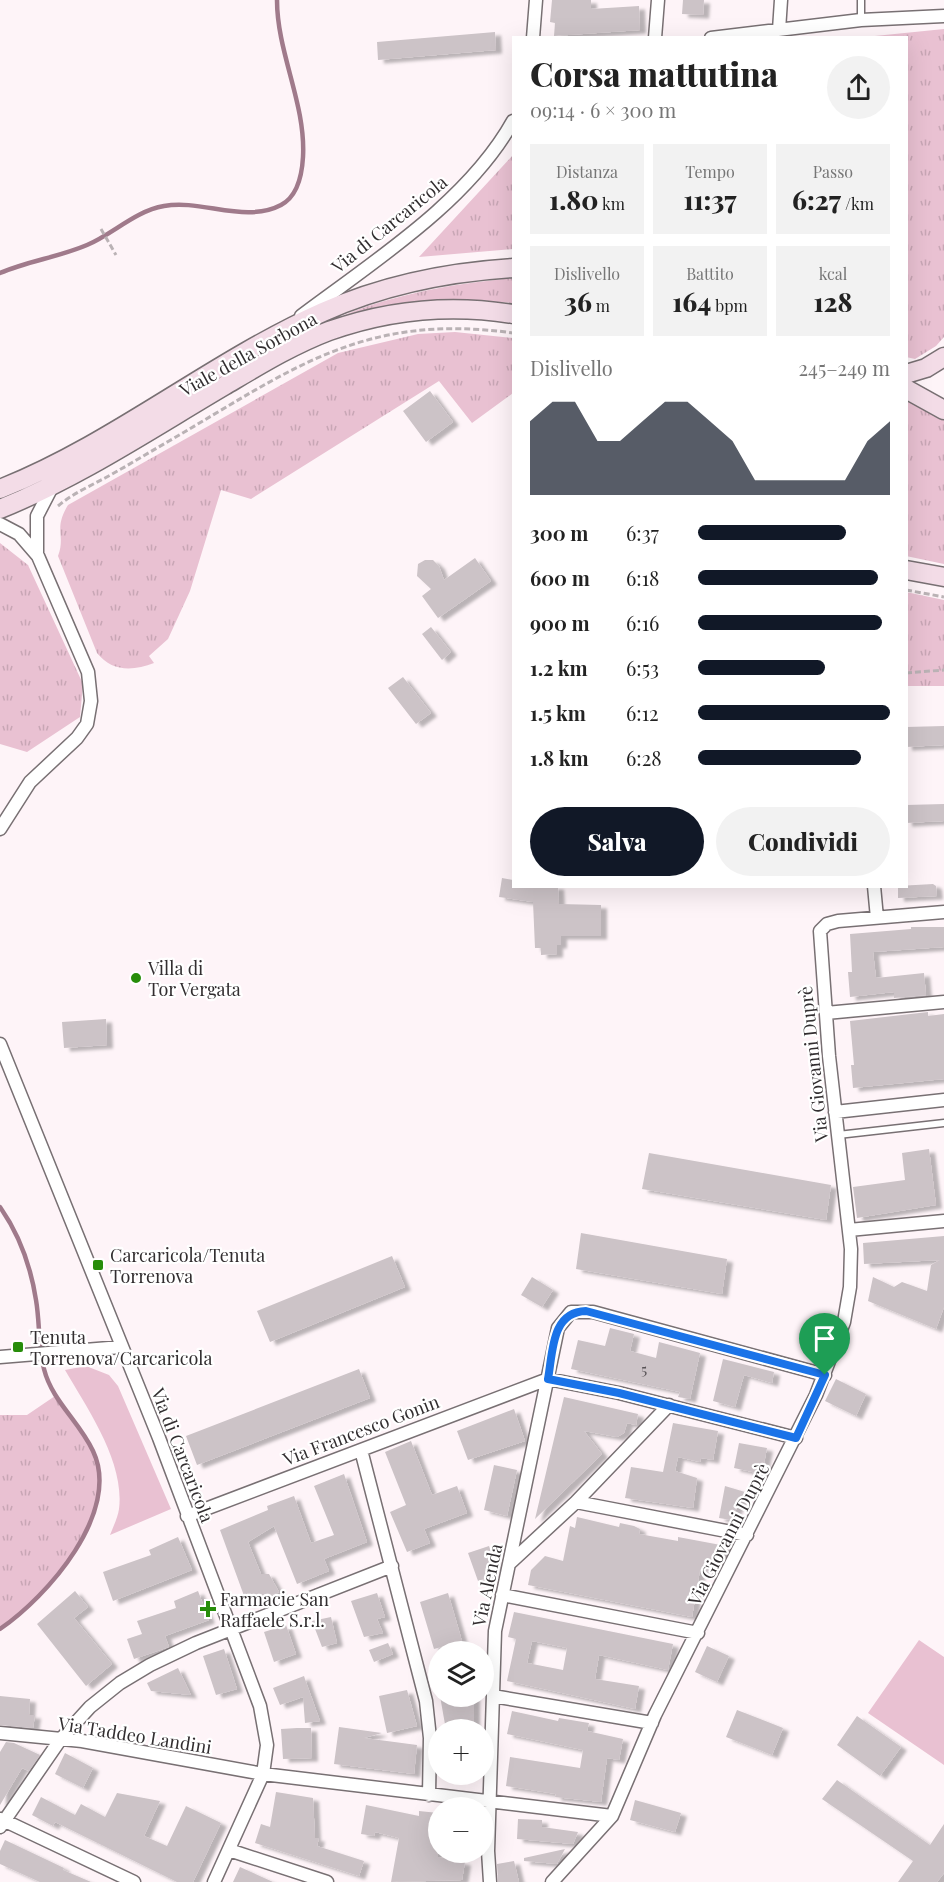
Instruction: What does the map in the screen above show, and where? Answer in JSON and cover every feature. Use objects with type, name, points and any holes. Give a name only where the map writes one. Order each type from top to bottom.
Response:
[{"type":"street","points":[[533,36],[536,0]]},
{"type":"street","points":[[656,36],[658,0]]},
{"type":"street","points":[[779,30],[781,0]]},
{"type":"street","points":[[728,36],[861,20],[944,16]]},
{"type":"street","name":"Via di Carcaricola","points":[[271,338],[369,266],[437,210],[482,166],[512,122]]},
{"type":"street","name":"Viale della Sorbona","points":[[0,489],[63,459],[271,338],[324,311],[386,289],[453,274],[512,268]]},
{"type":"street","name":"Viale della Sorbona","points":[[0,509],[53,486],[279,355],[329,331],[363,321],[413,311],[475,309],[512,314]]},
{"type":"street","points":[[908,374],[926,369],[944,357]]},
{"type":"street","points":[[908,390],[944,410]]},
{"type":"street","points":[[38,556],[37,516],[53,486]]},
{"type":"street","points":[[0,524],[19,534],[38,556],[88,672],[90,712],[87,724],[77,738],[30,782],[0,829]]},
{"type":"street","points":[[908,570],[944,577]]},
{"type":"street","points":[[874,888],[877,918],[944,912]]},
{"type":"street","name":"Via Giovanni Duprè","points":[[552,1882],[612,1816],[652,1723],[796,1438],[825,1375],[840,1333],[850,1294],[849,1230],[835,1112],[819,931],[827,924],[877,918]]},
{"type":"street","points":[[826,1013],[944,1002]]},
{"type":"street","name":"Via di Carcaricola","points":[[0,1044],[250,1676],[265,1724],[267,1753],[263,1774],[214,1882]]},
{"type":"street","points":[[835,1112],[944,1100]]},
{"type":"street","points":[[849,1230],[944,1221]]},
{"type":"street","name":"Via Alenda","points":[[494,1664],[495,1631],[502,1595],[558,1328],[566,1315],[578,1311],[593,1312],[825,1375]]},
{"type":"street","points":[[0,1357],[121,1347]]},
{"type":"street","points":[[548,1379],[669,1405],[796,1438]]},
{"type":"street","name":"Via Francesco Gonin","points":[[187,1516],[548,1379]]},
{"type":"street","points":[[510,1563],[576,1502],[669,1405]]},
{"type":"street","points":[[361,1450],[427,1708],[430,1746],[429,1795]]},
{"type":"street","points":[[576,1502],[747,1535]]},
{"type":"street","points":[[134,1882],[2,1823],[60,1740],[90,1707],[128,1677],[176,1652],[392,1566]]},
{"type":"street","points":[[502,1595],[698,1633]]},
{"type":"street","points":[[494,1696],[652,1723]]},
{"type":"street","name":"Via Alenda","points":[[490,1797],[493,1707]]},
{"type":"street","name":"Via Taddeo Landini","points":[[0,1733],[90,1742],[263,1774],[446,1797]]},
{"type":"street","name":"Via Taddeo Landini","points":[[494,1802],[612,1816]]},
{"type":"street","points":[[229,1850],[327,1882]]},
{"type":"street","name":"Via Alenda","points":[[488,1863],[490,1882]]},
{"type":"lane","points":[[861,0],[861,20]]},
{"type":"lane","points":[[838,1135],[944,1123]]},
{"type":"path","points":[[101,229],[116,255]]},
{"type":"path","points":[[54,512],[72,496],[253,390],[334,349],[387,334],[425,329],[483,329],[512,333]]},
{"type":"path","points":[[908,590],[944,597]]},
{"type":"path","points":[[908,673],[944,670]]},
{"type":"green space","points":[[944,29],[944,337],[936,346],[915,359],[908,357],[908,36],[875,36]]},
{"type":"green space","points":[[512,156],[512,249],[419,257]]},
{"type":"green space","points":[[512,278],[512,303],[467,301],[427,303],[342,316],[405,295],[469,283]]},
{"type":"green space","points":[[455,332],[512,338],[512,394],[472,423],[439,381],[251,499],[221,490],[190,591],[168,639],[149,656],[154,663],[123,668],[109,664],[103,659],[97,653],[58,556],[61,542],[61,520],[68,505],[338,353],[418,334]]},
{"type":"green space","points":[[908,398],[944,419],[944,564],[908,556]]},
{"type":"green space","points":[[0,543],[28,565],[83,684],[80,717],[27,752],[0,744]]},
{"type":"green space","points":[[908,592],[944,600],[944,686],[908,686]]},
{"type":"green space","points":[[86,1366],[109,1375],[118,1386],[171,1509],[110,1535],[119,1509],[116,1473],[102,1436],[65,1370]]},
{"type":"green space","points":[[55,1396],[93,1449],[99,1481],[96,1505],[87,1530],[73,1554],[56,1576],[19,1615],[0,1629],[0,1415],[27,1415]]},
{"type":"green space","points":[[919,1640],[944,1657],[944,1765],[868,1713]]},
{"type":"building","points":[[552,0],[591,0],[591,9],[639,6],[640,30],[554,36],[555,23],[550,22]]},
{"type":"building","points":[[683,0],[704,0],[703,15],[682,14]]},
{"type":"building","points":[[495,32],[496,50],[378,60],[377,42]]},
{"type":"building","points":[[430,391],[453,422],[426,442],[403,411]]},
{"type":"building","points":[[475,558],[491,581],[438,618],[422,596],[431,589],[417,576],[418,564],[425,560],[433,560],[439,566],[444,580]]},
{"type":"building","points":[[431,627],[451,652],[442,660],[422,634]]},
{"type":"building","points":[[403,677],[431,713],[416,724],[388,688]]},
{"type":"building","points":[[944,726],[944,745],[908,747],[908,727]]},
{"type":"building","points":[[944,804],[944,821],[908,823],[908,805]]},
{"type":"building","points":[[502,878],[512,880],[512,888],[558,888],[559,904],[601,905],[601,936],[561,936],[561,945],[557,945],[557,954],[541,955],[541,948],[535,948],[533,902],[499,897]]},
{"type":"building","points":[[933,884],[936,886],[937,896],[898,898],[898,888],[908,888],[908,885]]},
{"type":"building","points":[[911,927],[944,927],[944,947],[873,952],[876,978],[924,973],[926,995],[894,998],[894,992],[850,997],[848,972],[852,972],[850,934],[911,929]]},
{"type":"building","points":[[928,1012],[928,1016],[944,1014],[944,1079],[853,1088],[851,1065],[854,1065],[850,1021]]},
{"type":"building","points":[[106,1019],[107,1045],[64,1048],[62,1022]]},
{"type":"building","points":[[929,1149],[936,1205],[857,1218],[853,1187],[905,1180],[902,1153]]},
{"type":"building","points":[[649,1153],[831,1185],[826,1220],[642,1189]]},
{"type":"building","points":[[581,1233],[727,1259],[722,1294],[576,1269]]},
{"type":"building","points":[[944,1236],[944,1307],[936,1329],[868,1301],[873,1277],[894,1287],[902,1282],[927,1291],[931,1265],[940,1260],[864,1264],[863,1243]]},
{"type":"building","points":[[392,1256],[405,1287],[270,1342],[257,1311]]},
{"type":"building","points":[[532,1277],[553,1290],[542,1307],[521,1295]]},
{"type":"building","points":[[610,1328],[634,1334],[630,1351],[656,1358],[659,1342],[700,1353],[690,1399],[678,1397],[680,1392],[571,1369],[578,1340],[605,1346]]},
{"type":"building","points":[[723,1359],[774,1372],[772,1383],[744,1375],[735,1407],[713,1401]]},
{"type":"building","points":[[359,1369],[370,1398],[197,1465],[186,1436]]},
{"type":"building","points":[[836,1379],[866,1394],[856,1416],[825,1401]]},
{"type":"building","points":[[564,1397],[638,1414],[636,1425],[627,1423],[624,1433],[617,1437],[584,1431],[602,1454],[535,1519]]},
{"type":"building","points":[[514,1409],[525,1441],[468,1460],[457,1431]]},
{"type":"building","points":[[673,1423],[718,1431],[713,1460],[701,1458],[700,1462],[678,1457],[675,1471],[697,1478],[693,1508],[625,1498],[631,1467],[663,1472]]},
{"type":"building","points":[[411,1441],[432,1495],[457,1486],[467,1513],[424,1529],[430,1543],[407,1552],[390,1512],[406,1505],[385,1452]]},
{"type":"building","points":[[739,1443],[767,1448],[762,1474],[734,1468]]},
{"type":"building","points":[[494,1465],[517,1470],[507,1516],[484,1510]]},
{"type":"building","points":[[344,1474],[367,1542],[324,1559],[329,1571],[297,1584],[274,1526],[248,1542],[261,1574],[269,1574],[279,1592],[247,1604],[220,1530],[268,1510],[267,1506],[294,1496],[311,1543],[334,1535],[314,1486]]},
{"type":"building","points":[[725,1486],[745,1492],[731,1520],[719,1518]]},
{"type":"building","points":[[577,1517],[619,1527],[620,1523],[634,1526],[640,1529],[639,1534],[678,1541],[678,1537],[726,1546],[722,1561],[718,1560],[717,1573],[700,1570],[692,1617],[528,1585],[531,1570],[545,1556],[563,1561],[570,1526],[575,1528]]},
{"type":"building","points":[[178,1537],[192,1570],[113,1601],[103,1572],[151,1555],[149,1550]]},
{"type":"building","points":[[489,1546],[495,1564],[487,1578],[478,1581],[468,1553]]},
{"type":"building","points":[[75,1591],[88,1607],[74,1618],[112,1664],[86,1686],[37,1624]]},
{"type":"building","points":[[198,1591],[209,1620],[165,1636],[169,1647],[134,1659],[127,1639],[142,1634],[137,1621],[176,1608],[174,1601]]},
{"type":"building","points":[[377,1593],[385,1617],[377,1619],[383,1633],[364,1637],[351,1601]]},
{"type":"building","points":[[448,1593],[462,1641],[432,1641],[420,1602]]},
{"type":"building","points":[[514,1612],[673,1644],[668,1670],[599,1655],[595,1679],[639,1686],[635,1709],[507,1681],[516,1639],[508,1637]],"holes":[[[532,1641],[567,1648],[563,1670],[527,1663]]]},
{"type":"building","points":[[331,1617],[337,1643],[322,1647],[312,1621]]},
{"type":"building","points":[[286,1625],[296,1654],[274,1662],[264,1632]]},
{"type":"building","points":[[388,1643],[393,1654],[374,1662],[369,1650]]},
{"type":"building","points":[[707,1646],[729,1656],[717,1682],[695,1672]]},
{"type":"building","points":[[224,1649],[237,1689],[216,1695],[203,1656]]},
{"type":"building","points":[[178,1668],[191,1695],[151,1691],[147,1683]]},
{"type":"building","points":[[304,1676],[320,1721],[305,1723],[303,1697],[280,1705],[273,1688]]},
{"type":"building","points":[[407,1690],[417,1726],[387,1733],[379,1696]]},
{"type":"building","points":[[0,1696],[30,1699],[29,1715],[35,1715],[33,1728],[0,1725]]},
{"type":"building","points":[[442,1707],[474,1707],[474,1719],[444,1719]]},
{"type":"building","points":[[737,1710],[783,1728],[772,1755],[726,1737]]},
{"type":"building","points":[[512,1711],[558,1721],[559,1718],[589,1723],[587,1731],[623,1739],[619,1760],[607,1758],[601,1802],[555,1797],[556,1794],[506,1786],[510,1757],[580,1768],[583,1750],[507,1734]]},
{"type":"building","points":[[857,1716],[901,1747],[880,1776],[837,1745]]},
{"type":"building","points":[[339,1727],[382,1733],[364,1738],[417,1745],[414,1774],[334,1764]]},
{"type":"building","points":[[311,1728],[312,1758],[283,1759],[281,1729]]},
{"type":"building","points":[[6,1742],[14,1743],[40,1755],[29,1771],[22,1768],[0,1805],[0,1752]]},
{"type":"building","points":[[65,1753],[93,1768],[83,1788],[55,1774]]},
{"type":"building","points":[[837,1780],[930,1845],[944,1824],[944,1873],[937,1882],[898,1882],[913,1861],[822,1799]]},
{"type":"building","points":[[276,1792],[313,1798],[315,1838],[319,1838],[317,1846],[364,1861],[359,1876],[255,1843],[261,1824],[270,1827]]},
{"type":"building","points":[[117,1793],[160,1801],[144,1836],[167,1846],[186,1806],[221,1823],[193,1882],[177,1882],[55,1822],[53,1826],[32,1815],[41,1797],[75,1815],[81,1804],[105,1817]]},
{"type":"building","points":[[635,1800],[681,1813],[675,1832],[630,1820]]},
{"type":"building","points":[[366,1805],[419,1816],[419,1811],[428,1812],[428,1863],[465,1863],[462,1880],[391,1882],[399,1838],[375,1832],[374,1836],[361,1834]]},
{"type":"building","points":[[518,1819],[542,1820],[542,1827],[578,1832],[573,1844],[517,1839]]},
{"type":"building","points":[[5,1840],[91,1882],[40,1882],[0,1864],[0,1851]]},
{"type":"building","points":[[565,1849],[557,1864],[524,1861],[524,1858]]},
{"type":"building","points":[[514,1861],[519,1882],[498,1882],[497,1864]]},
{"type":"building","points":[[240,1867],[273,1882],[233,1882]]},
{"type":"waterway","points":[[0,273],[87,245],[143,213],[164,206],[193,206],[253,212],[267,210],[287,201],[295,191],[302,171],[303,137],[281,39],[277,0]]},
{"type":"waterway","points":[[0,1207],[18,1240],[31,1276],[42,1360],[48,1380],[59,1401],[81,1430],[93,1451],[99,1475],[97,1500],[89,1526],[75,1551],[58,1575],[38,1596],[19,1615],[0,1629]]},
{"type":"place","name":"Villa di Tor Vergata","points":[[136,978]]},
{"type":"place","name":"Carcaricola/Tenuta Torrenova","points":[[98,1265]]},
{"type":"place","name":"Tenuta Torrenova/Carcaricola","points":[[18,1347]]},
{"type":"place","name":"Farmacie San Raffaele S.r.l.","points":[[208,1609]]},
{"type":"route","points":[[578,1311],[593,1312],[624,1320],[825,1375],[796,1438],[619,1393],[548,1379],[558,1328],[566,1315],[578,1311]]}]
